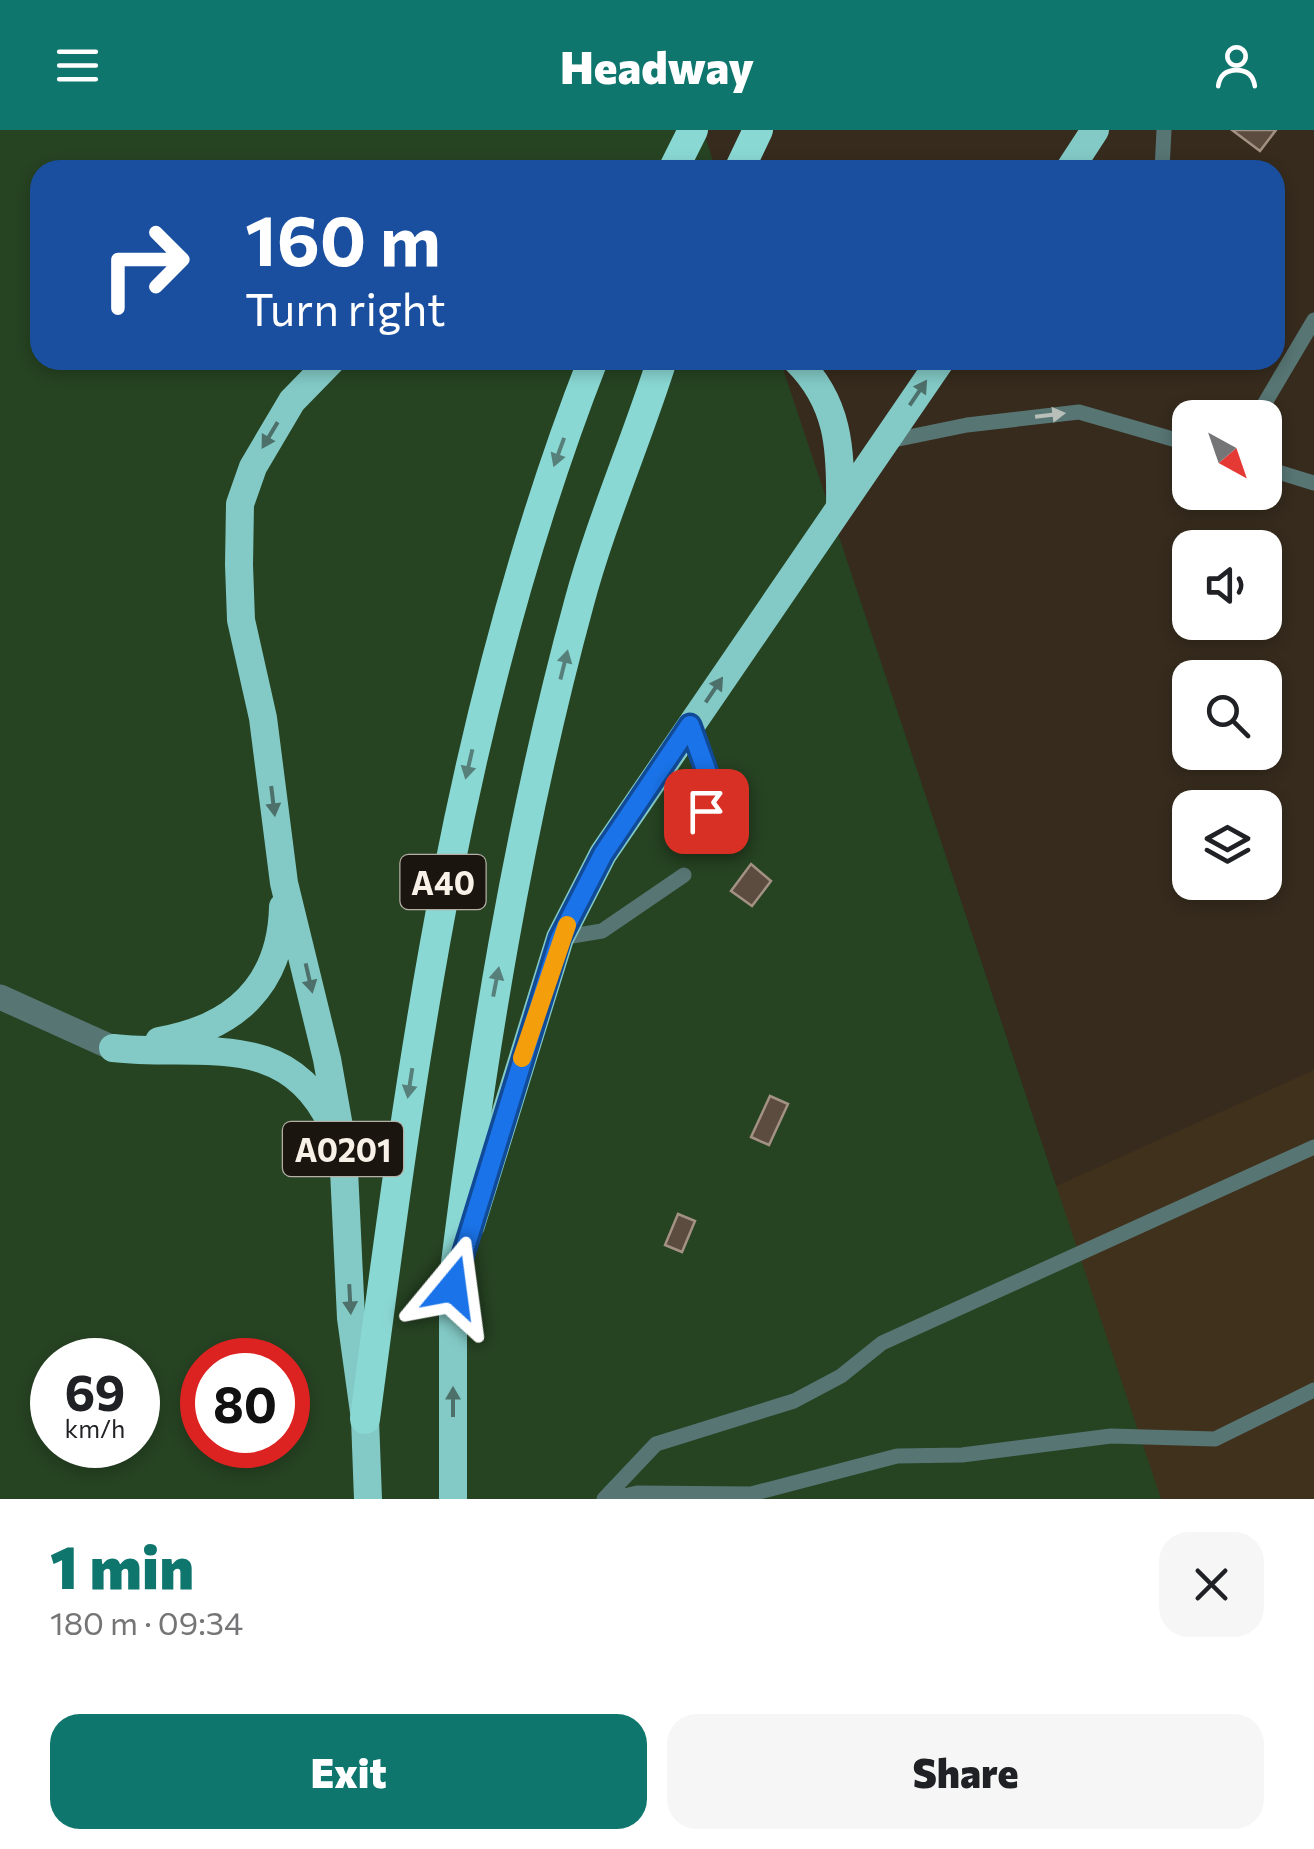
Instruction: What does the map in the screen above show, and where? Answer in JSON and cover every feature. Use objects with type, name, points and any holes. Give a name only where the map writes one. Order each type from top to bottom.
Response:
[{"type":"highway","points":[[678,160],[692,130]]},
{"type":"highway","points":[[744,160],[758,130]]},
{"type":"highway","points":[[1076,160],[1096,130]]},
{"type":"highway","name":"A0201","points":[[322,370],[292,401],[266,440],[240,504],[241,620],[263,718],[284,884],[328,1059],[343,1149],[351,1318],[365,1419],[368,1499]]},
{"type":"highway","name":"A40","points":[[365,1419],[403,1128],[450,847],[514,590],[590,370]]},
{"type":"highway","name":"A40","points":[[453,1287],[492,1004],[544,742],[580,600],[659,370]]},
{"type":"highway","points":[[804,370],[828,398],[835,420],[840,506]]},
{"type":"highway","points":[[452,1499],[453,1287],[560,938],[603,854],[933,370]]},
{"type":"highway","points":[[113,1048],[205,1030],[254,994],[278,954],[284,884]]},
{"type":"highway","points":[[113,1048],[227,1052],[283,1065],[322,1104],[343,1149]]},
{"type":"street","points":[[0,997],[113,1048]]},
{"type":"lane","points":[[1162,160],[1164,130]]},
{"type":"lane","points":[[1285,369],[1314,320]]},
{"type":"lane","points":[[1267,400],[1284,370]]},
{"type":"lane","points":[[885,442],[967,425],[1079,412],[1172,439]]},
{"type":"lane","points":[[1282,473],[1314,483]]},
{"type":"lane","points":[[690,725],[709,778],[702,845]]},
{"type":"lane","points":[[560,938],[602,931],[684,875]]},
{"type":"lane","points":[[604,1499],[656,1444],[794,1402],[841,1376],[882,1343],[1314,1146]]},
{"type":"lane","points":[[612,1499],[637,1494],[751,1494],[897,1456],[962,1455],[1111,1436],[1215,1439],[1314,1390]]},
{"type":"shaded area","points":[[1314,1070],[1314,1499],[533,1499],[725,1335]]},
{"type":"green space","points":[[0,130],[703,130],[713,160],[30,160],[30,370],[783,370],[1161,1499],[0,1499]]},
{"type":"building","points":[[1232,130],[1276,130],[1260,151]]},
{"type":"building","points":[[751,864],[771,881],[752,906],[731,891]]},
{"type":"building","points":[[770,1096],[788,1104],[769,1145],[751,1137]]},
{"type":"building","points":[[678,1214],[695,1221],[682,1252],[665,1245]]},
{"type":"slow traffic","points":[[522,1058],[567,925]]},
{"type":"route","points":[[453,1287],[560,938],[603,854],[690,725],[709,778],[706,811]]}]
